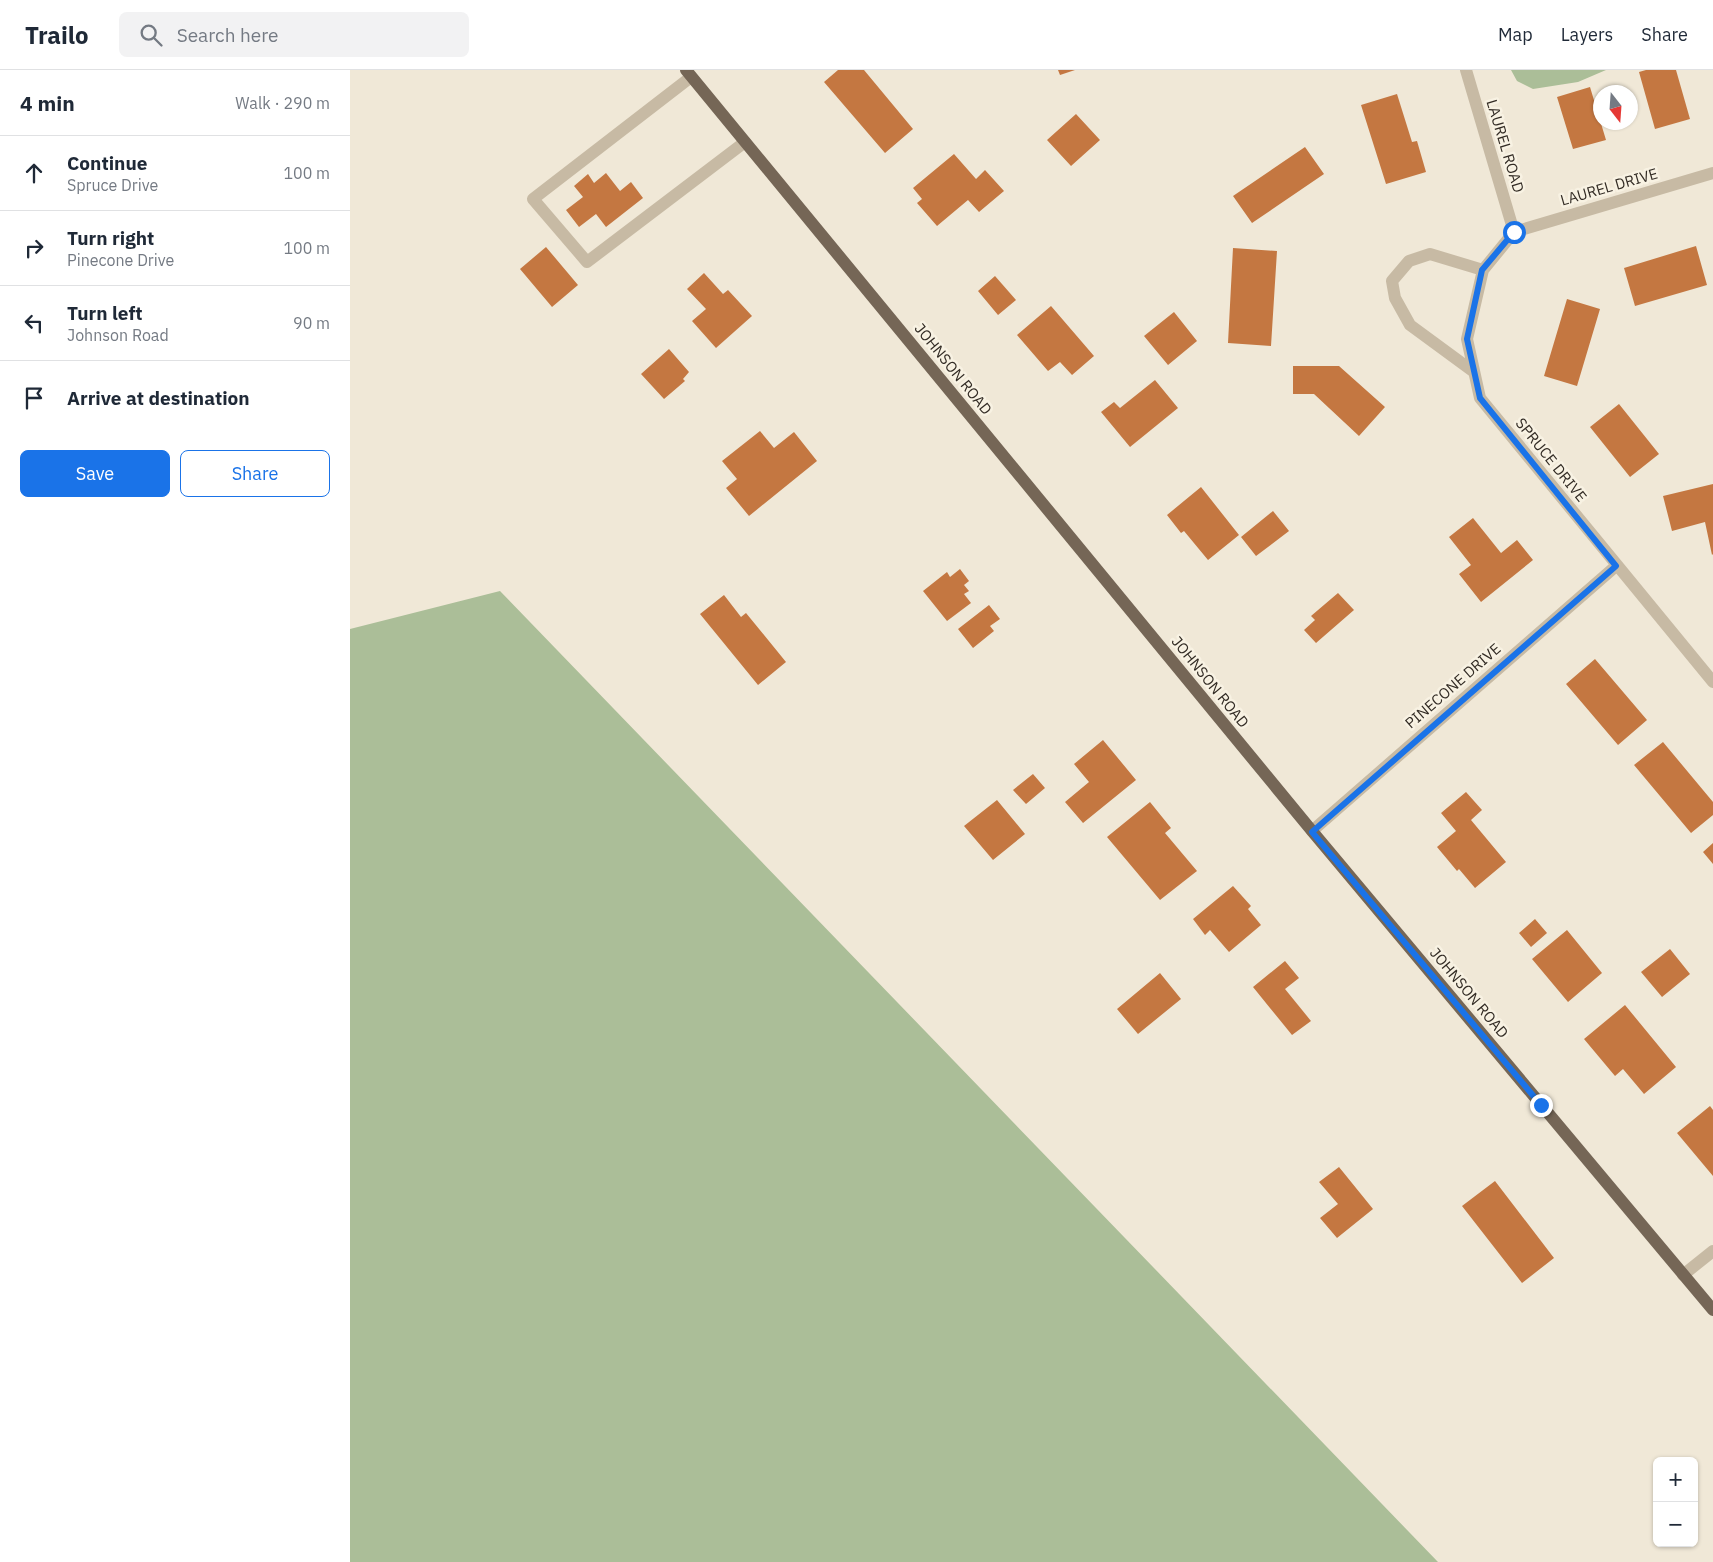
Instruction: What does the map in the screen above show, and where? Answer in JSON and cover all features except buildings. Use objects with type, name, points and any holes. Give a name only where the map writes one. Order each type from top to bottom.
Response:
[{"type":"main road","name":"JOHNSON ROAD","points":[[689,73],[1312,832],[1713,1310]]},
{"type":"street","name":"LAUREL ROAD","points":[[1466,70],[1514,232]]},
{"type":"street","points":[[689,73],[533,200],[587,262],[745,142]]},
{"type":"street","name":"LAUREL DRIVE","points":[[1514,232],[1713,173]]},
{"type":"street","name":"SPRUCE DRIVE","points":[[1514,232],[1482,270],[1467,339],[1480,398],[1713,682]]},
{"type":"street","points":[[1474,372],[1410,325],[1395,298],[1392,281],[1409,261],[1430,254],[1482,270]]},
{"type":"street","name":"PINECONE DRIVE","points":[[1312,832],[1616,566]]},
{"type":"street","points":[[1684,1275],[1713,1252]]},
{"type":"green space","points":[[1511,70],[1606,70],[1578,82],[1533,89],[1517,81]]},
{"type":"green space","points":[[500,591],[1438,1562],[350,1562],[350,629]]},
{"type":"route","points":[[1514,232],[1482,270],[1467,339],[1480,398],[1616,566],[1312,832],[1541,1105]]}]
